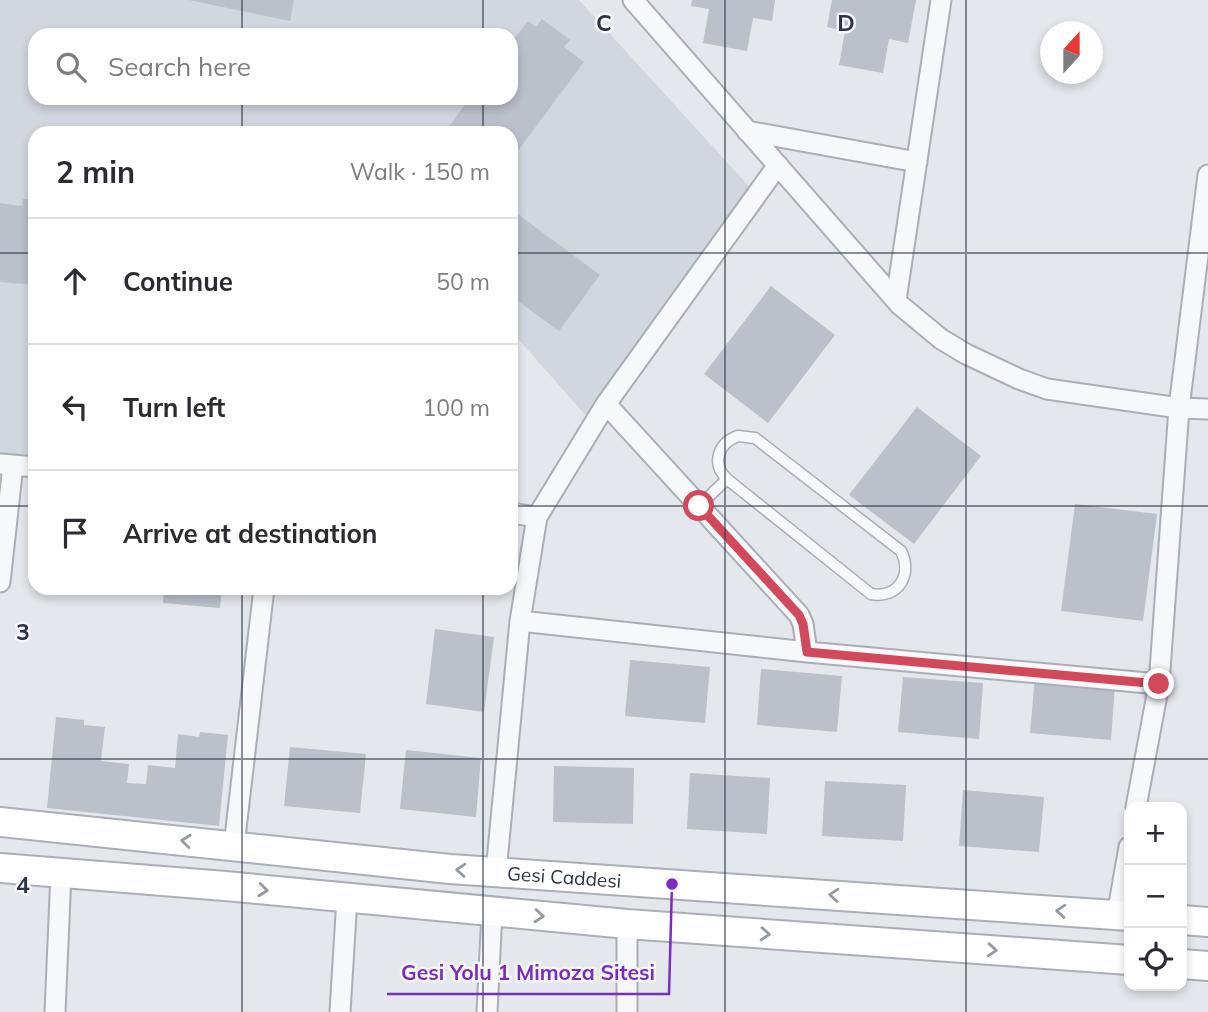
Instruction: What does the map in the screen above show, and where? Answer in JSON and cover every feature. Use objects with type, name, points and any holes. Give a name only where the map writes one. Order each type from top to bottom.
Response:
[{"type":"main road","name":"Gesi Caddesi","points":[[0,822],[496,872],[1123,916]]},
{"type":"main road","name":"Gesi Caddesi","points":[[0,868],[627,924],[1124,960]]},
{"type":"main road","points":[[1187,920],[1208,922]]},
{"type":"main road","points":[[1187,964],[1208,966]]},
{"type":"street","points":[[633,0],[895,300],[941,339],[1019,379],[1047,389],[1179,408],[1208,409]]},
{"type":"street","points":[[895,300],[942,0]]},
{"type":"street","points":[[747,131],[917,162]]},
{"type":"street","points":[[496,872],[520,621],[537,517],[606,404],[778,165]]},
{"type":"street","points":[[1137,802],[1159,684],[1179,408],[1208,175]]},
{"type":"street","points":[[606,404],[799,615],[807,652]]},
{"type":"street","points":[[0,582],[6,465],[28,467]]},
{"type":"street","points":[[518,514],[537,517]]},
{"type":"street","points":[[234,846],[263,595]]},
{"type":"street","points":[[520,621],[807,652],[1159,684]]},
{"type":"street","points":[[1123,916],[1127,865]]},
{"type":"street","points":[[55,1012],[61,873]]},
{"type":"street","points":[[340,1012],[347,898]]},
{"type":"street","points":[[487,1012],[492,912]]},
{"type":"street","points":[[627,924],[627,1012]]},
{"type":"lane","points":[[738,436],[755,438],[901,551],[906,566],[903,582],[889,593],[880,596],[871,594],[727,480],[718,466],[719,451],[723,444],[738,436]]},
{"type":"lane","points":[[699,506],[727,480]]},
{"type":"shaded area","points":[[0,0],[579,0],[755,193],[588,418],[518,339],[518,126],[28,126],[28,458],[0,456]]},
{"type":"building","points":[[189,0],[294,0],[290,21]]},
{"type":"building","points":[[692,0],[775,0],[772,21],[753,18],[747,51],[703,43],[709,9],[691,6]]},
{"type":"building","points":[[832,0],[916,0],[908,43],[889,39],[883,73],[839,65],[845,31],[827,27]]},
{"type":"building","points":[[542,19],[570,40],[564,47],[584,62],[518,151],[518,126],[449,126],[465,105],[518,105],[518,34],[528,21],[536,27]]},
{"type":"building","points":[[23,199],[28,199],[28,284],[0,282],[0,203],[22,206]]},
{"type":"building","points":[[518,214],[600,275],[559,331],[518,301]]},
{"type":"building","points":[[771,286],[835,335],[768,423],[704,374]]},
{"type":"building","points":[[917,407],[981,456],[914,544],[849,495]]},
{"type":"building","points":[[1075,504],[1157,514],[1143,621],[1061,611]]},
{"type":"building","points":[[164,595],[221,595],[220,608],[163,603]]},
{"type":"building","points":[[435,629],[494,637],[484,712],[426,704]]},
{"type":"building","points":[[630,660],[710,667],[705,723],[625,716]]},
{"type":"building","points":[[761,669],[842,676],[837,732],[757,725]]},
{"type":"building","points":[[903,677],[983,683],[979,739],[898,732]]},
{"type":"building","points":[[1035,677],[1115,684],[1111,740],[1030,733]]},
{"type":"building","points":[[56,717],[84,720],[84,725],[105,727],[101,761],[129,764],[127,783],[146,784],[148,765],[175,768],[178,734],[199,737],[200,732],[228,735],[219,826],[47,808]]},
{"type":"building","points":[[290,747],[366,754],[360,813],[284,806]]},
{"type":"building","points":[[406,750],[481,758],[476,817],[400,809]]},
{"type":"building","points":[[554,766],[634,768],[633,824],[553,822]]},
{"type":"building","points":[[690,773],[770,778],[767,834],[687,829]]},
{"type":"building","points":[[825,781],[906,785],[903,841],[822,836]]},
{"type":"building","points":[[963,790],[1044,797],[1039,852],[959,846]]},
{"type":"place","name":"Gesi Yolu 1 Mimoza Sitesi","points":[[672,884]]},
{"type":"route","points":[[699,506],[799,615],[807,652],[1159,684]]}]
